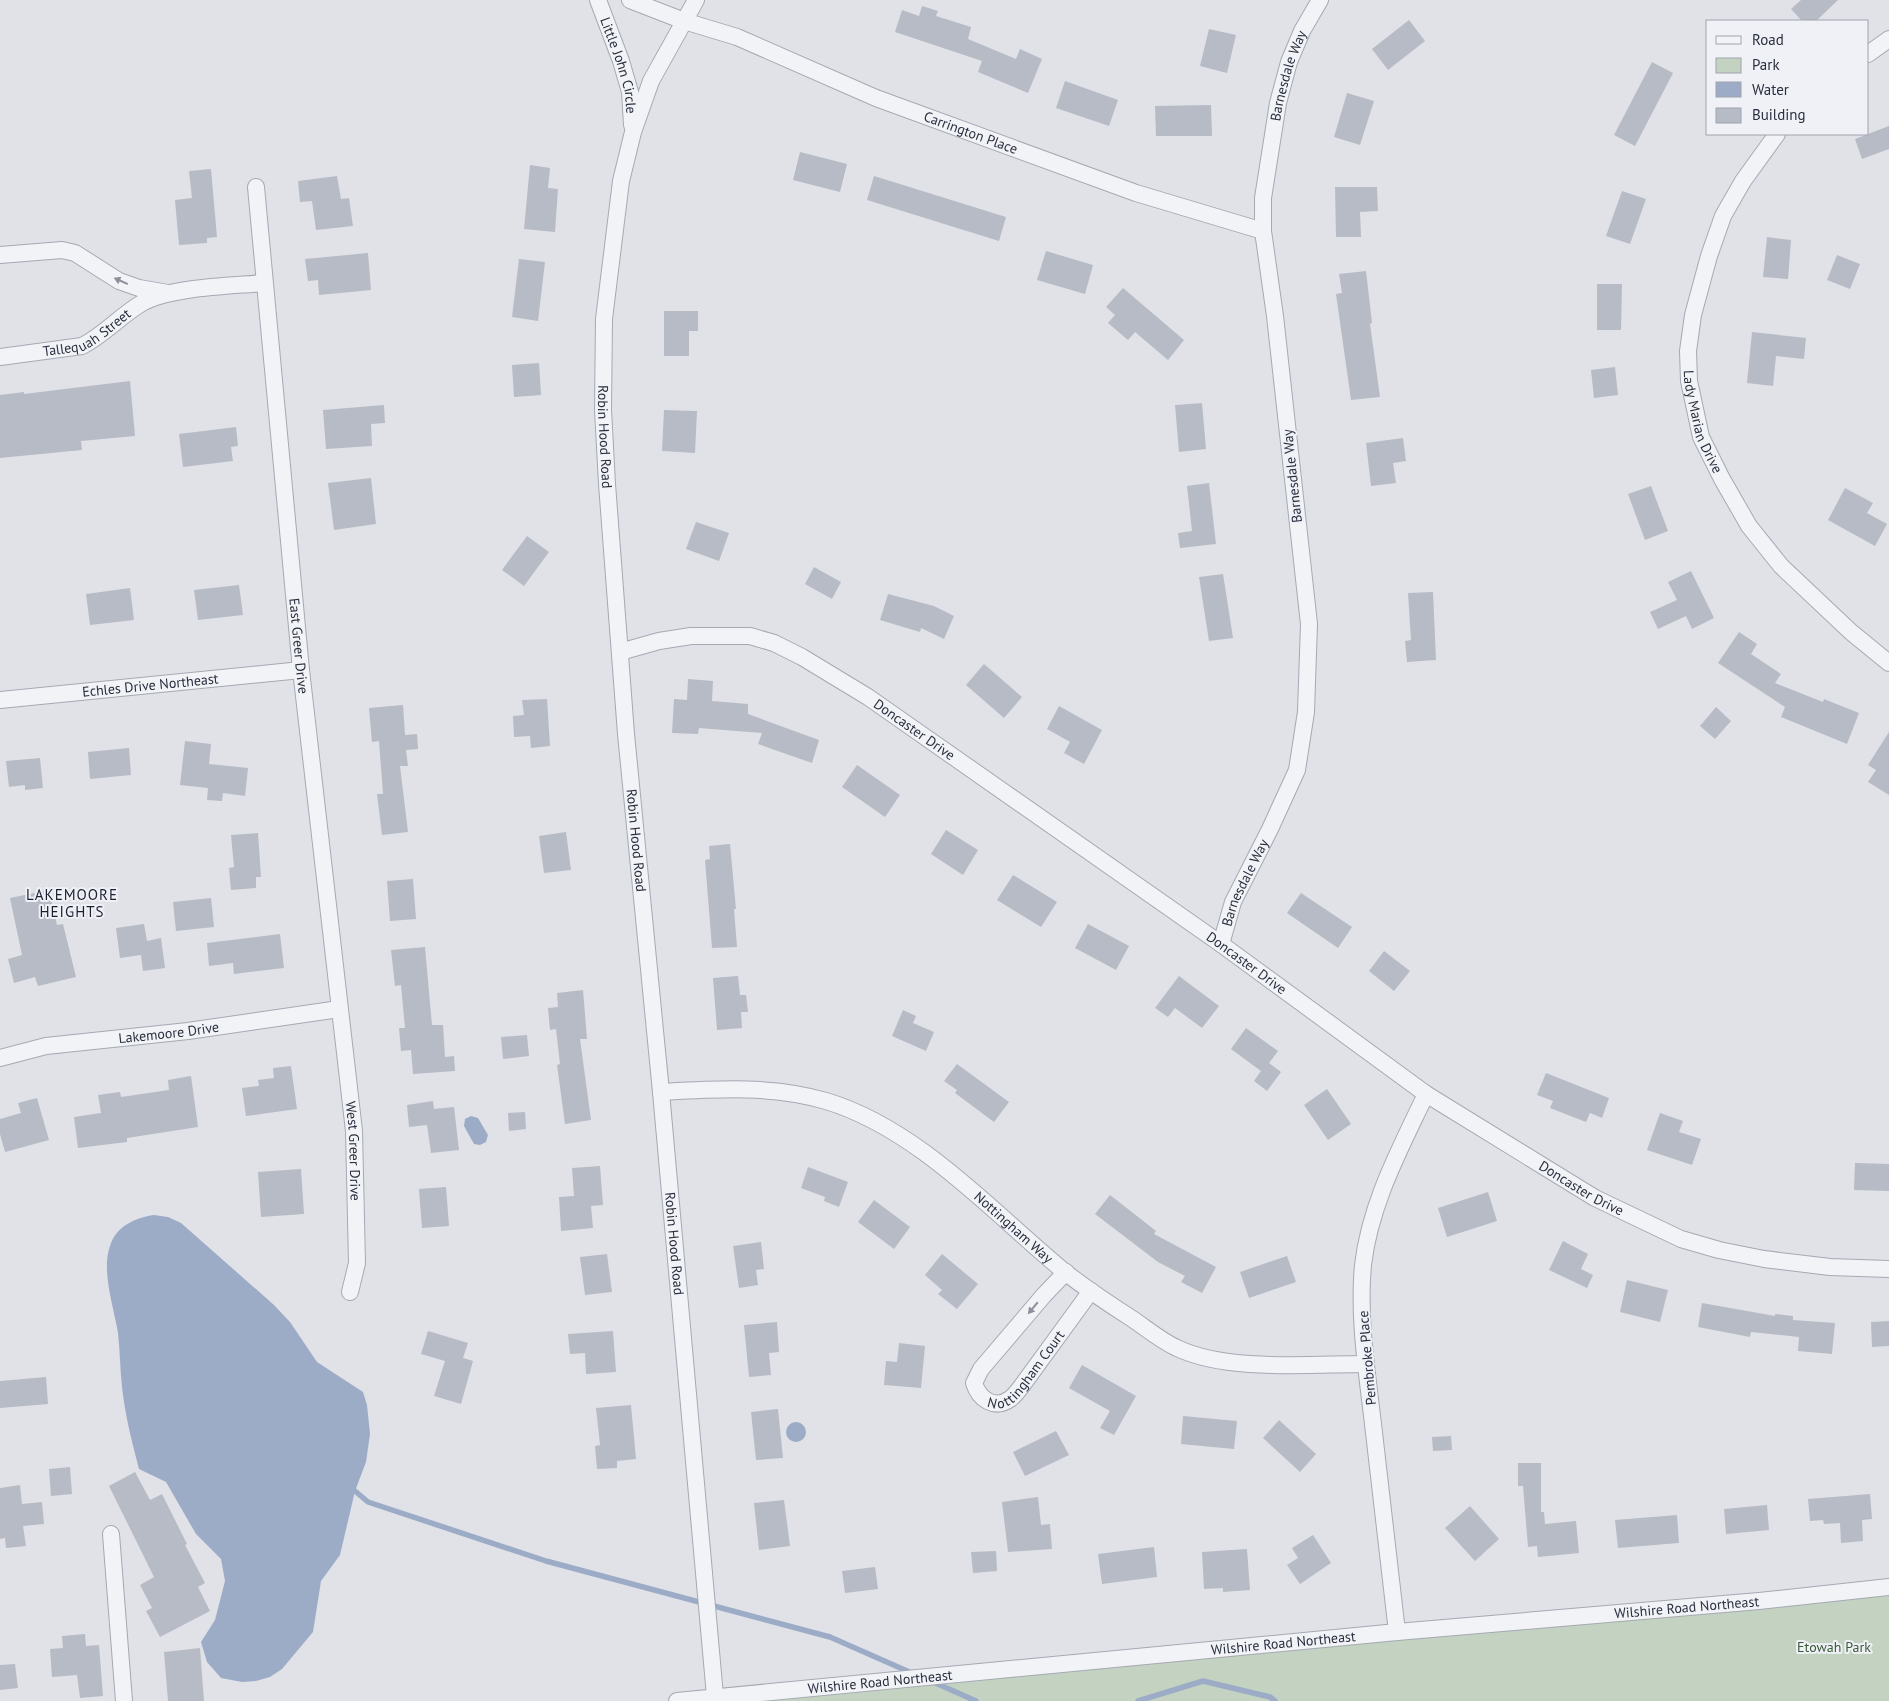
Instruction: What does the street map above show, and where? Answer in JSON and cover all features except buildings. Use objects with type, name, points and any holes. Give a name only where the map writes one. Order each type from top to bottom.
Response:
[{"type":"street","name":"Little John Circle","points":[[598,0],[630,92],[633,132]]},
{"type":"street","points":[[630,0],[684,21]]},
{"type":"street","name":"Robin Hood Road","points":[[696,0],[651,81],[633,132],[621,181],[604,319],[604,410],[626,734],[661,1092],[715,1696]]},
{"type":"street","name":"Barnesdale Way","points":[[1221,944],[1233,902],[1270,829],[1296,770],[1306,712],[1309,624],[1275,316],[1263,231],[1264,181],[1278,104],[1289,62],[1302,31],[1320,0]]},
{"type":"street","name":"Carrington Place","points":[[684,21],[737,37],[876,98],[1136,193],[1263,231]]},
{"type":"street","points":[[1869,53],[1889,39]]},
{"type":"street","name":"Lady Marian Drive","points":[[1776,135],[1743,181],[1723,216],[1709,256],[1693,315],[1688,351],[1689,380],[1701,437],[1749,526],[1781,566],[1851,632],[1889,663]]},
{"type":"street","name":"East Greer Drive","points":[[256,187],[301,670],[338,1009]]},
{"type":"street","name":"Tallequah Street","points":[[0,255],[62,250],[75,253],[119,281],[139,288],[168,293]]},
{"type":"street","name":"Tallequah Street","points":[[0,357],[82,346],[94,340],[116,321],[143,302],[168,293],[264,283]]},
{"type":"street","name":"Doncaster Drive","points":[[620,652],[659,641],[691,636],[750,636],[802,657],[868,697],[1221,944],[1426,1094],[1595,1198],[1681,1239],[1719,1250],[1764,1259],[1830,1267],[1889,1268]]},
{"type":"street","name":"Echles Drive Northeast","points":[[0,700],[301,670]]},
{"type":"street","name":"Lakemoore Drive","points":[[0,1058],[46,1046],[188,1031],[338,1009]]},
{"type":"street","name":"West Greer Drive","points":[[338,1009],[354,1131],[357,1263],[350,1292]]},
{"type":"street","name":"Nottingham Way","points":[[661,1092],[747,1090],[796,1094],[826,1101],[856,1112],[886,1128],[923,1152],[1013,1225],[1066,1272],[1178,1349],[1200,1356],[1243,1364],[1366,1364]]},
{"type":"street","name":"Pembroke Place","points":[[1397,1632],[1366,1364],[1362,1310],[1363,1274],[1371,1230],[1387,1177],[1426,1094]]},
{"type":"street","name":"Nottingham Court","points":[[1066,1272],[981,1369],[974,1383],[977,1393],[988,1402],[998,1403],[1010,1399],[1021,1387],[1091,1291]]},
{"type":"street","points":[[111,1534],[124,1701]]},
{"type":"street","name":"Wilshire Road Northeast","points":[[677,1701],[1397,1632],[1759,1601],[1889,1587]]},
{"type":"green space","name":"Etowah Park","points":[[1889,1587],[1889,1701],[686,1701]]},
{"type":"water","points":[[471,1116],[478,1118],[488,1135],[486,1142],[480,1145],[474,1144],[464,1126],[465,1119]]},
{"type":"water","points":[[154,1215],[168,1217],[181,1223],[274,1305],[290,1322],[317,1362],[363,1392],[367,1405],[370,1434],[366,1462],[355,1491],[340,1555],[321,1581],[313,1632],[282,1669],[270,1677],[256,1681],[242,1682],[221,1678],[207,1662],[201,1642],[215,1620],[225,1581],[221,1559],[196,1534],[166,1482],[139,1469],[129,1428],[122,1387],[118,1333],[109,1290],[108,1256],[113,1239],[122,1228],[140,1218]]},
{"type":"water","points":[[792,1422],[800,1422],[806,1428],[806,1436],[800,1442],[792,1442],[786,1436],[786,1428]]},
{"type":"waterway","points":[[355,1491],[368,1502],[546,1561],[830,1637],[914,1674]]},
{"type":"waterway","points":[[931,1681],[976,1701]]},
{"type":"waterway","points":[[1138,1701],[1203,1681],[1270,1697],[1275,1701]]},
{"type":"district","name":"LAKEMOORE HEIGHTS","points":[[72,904]]}]
